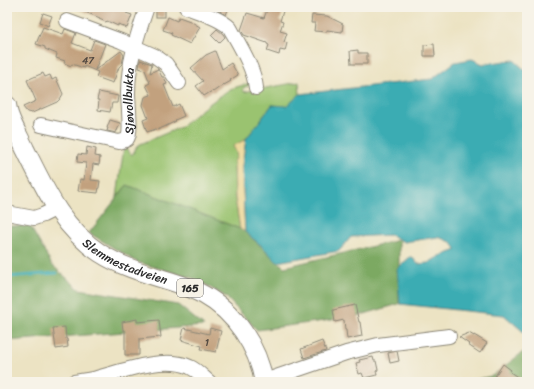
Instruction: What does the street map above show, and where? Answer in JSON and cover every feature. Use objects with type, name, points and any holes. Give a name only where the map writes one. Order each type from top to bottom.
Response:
[{"type":"main road","name":"Slemmestadveien","points":[[8,111],[52,202],[78,236],[101,253],[120,264],[190,288],[205,295],[220,306],[238,325],[248,340],[256,355],[264,381]]},
{"type":"street","name":"Sjøvollbukta","points":[[41,125],[119,142],[127,139],[130,132],[128,93],[131,63],[134,46],[147,7]]},
{"type":"street","points":[[186,7],[224,23],[230,28],[251,68],[256,88]]},
{"type":"street","points":[[67,21],[134,46],[161,60],[166,64],[179,83]]},
{"type":"street","points":[[7,213],[34,218],[57,208]]},
{"type":"street","name":"Slemmestadveien","points":[[264,381],[346,353],[378,345],[449,336]]},
{"type":"street","points":[[74,382],[135,367],[162,363],[190,367],[209,382]]},
{"type":"green space","points":[[299,82],[300,94],[287,107],[272,105],[246,139],[234,146],[237,156],[234,161],[235,198],[240,229],[127,185],[117,197],[124,146],[132,155],[138,145],[181,127],[202,109],[230,89],[250,83],[250,85],[243,88],[244,92]]},
{"type":"green space","points":[[127,185],[243,230],[284,267],[399,240],[399,304],[354,317],[257,330],[226,297],[196,279],[137,262],[89,233]]},
{"type":"green space","points":[[7,226],[30,226],[52,265],[79,289],[178,305],[204,326],[7,341]]},
{"type":"green space","points":[[527,349],[527,382],[463,382],[492,376]]},
{"type":"sand","points":[[246,139],[242,166],[245,232],[240,229],[235,198],[234,161],[237,156],[233,146]]},
{"type":"water","points":[[472,59],[483,64],[514,60],[525,70],[527,69],[527,335],[504,315],[400,304],[397,269],[411,256],[418,264],[428,263],[440,256],[457,250],[451,242],[438,237],[404,242],[391,235],[351,237],[339,251],[277,262],[263,247],[245,232],[242,166],[246,139],[272,105],[287,106],[300,94],[432,79],[455,62]]},
{"type":"building","points":[[73,7],[128,7],[126,13],[132,15],[127,28],[118,24],[118,26],[107,21],[106,22]]},
{"type":"building","points":[[156,7],[165,7],[165,17],[156,17]]},
{"type":"building","points":[[220,7],[229,7],[226,15],[218,10]]},
{"type":"building","points":[[268,7],[284,8],[280,21],[283,22],[280,31],[287,33],[284,42],[287,43],[285,51],[280,50],[279,55],[267,51],[269,45],[267,43],[244,35],[241,30],[247,13],[264,18]]},
{"type":"building","points":[[43,13],[52,16],[48,26],[40,22]]},
{"type":"building","points":[[312,15],[327,16],[343,24],[342,32],[327,30],[327,32],[314,31],[315,23],[311,23]]},
{"type":"building","points":[[168,17],[177,21],[179,17],[200,27],[190,44],[171,35],[172,33],[163,30]]},
{"type":"building","points":[[43,27],[63,34],[65,29],[76,33],[72,43],[90,50],[94,40],[105,44],[95,70],[121,51],[124,55],[122,64],[119,67],[113,83],[96,77],[98,72],[84,66],[84,68],[72,64],[71,66],[64,63],[65,61],[56,58],[57,54],[36,44]]},
{"type":"building","points":[[217,29],[225,37],[219,43],[211,35]]},
{"type":"building","points":[[434,44],[435,56],[424,56],[424,45]]},
{"type":"building","points":[[358,50],[358,53],[367,53],[367,64],[351,64],[350,51]]},
{"type":"building","points":[[215,51],[222,69],[231,63],[238,75],[230,80],[231,81],[204,96],[196,86],[203,81],[191,68],[206,55]]},
{"type":"building","points":[[140,60],[152,64],[150,73],[158,69],[167,84],[164,85],[173,107],[179,104],[184,116],[164,127],[147,132],[143,120],[148,118],[143,105],[145,97],[151,95],[146,85],[150,83],[145,70],[139,68]]},
{"type":"building","points":[[43,73],[45,77],[50,75],[52,80],[56,78],[63,94],[57,102],[32,113],[27,112],[23,107],[36,101],[27,80]]},
{"type":"building","points":[[99,92],[118,96],[117,103],[112,103],[110,112],[98,110],[99,100],[97,100]]},
{"type":"building","points":[[110,120],[120,123],[116,133],[107,131]]},
{"type":"building","points":[[87,147],[96,149],[95,156],[100,157],[99,165],[93,164],[91,180],[100,181],[98,193],[78,191],[80,179],[84,180],[86,163],[77,162],[78,154],[86,155]]},
{"type":"building","points":[[355,305],[362,336],[347,339],[344,320],[335,322],[333,310]]},
{"type":"building","points":[[137,319],[137,322],[159,320],[161,337],[139,339],[139,355],[125,355],[125,330],[123,330],[122,322]]},
{"type":"building","points":[[65,327],[68,347],[56,349],[53,328]]},
{"type":"building","points":[[184,328],[209,334],[210,328],[221,331],[216,352],[201,349],[202,346],[181,340]]},
{"type":"building","points":[[469,333],[487,343],[480,353],[459,337]]},
{"type":"building","points":[[322,341],[326,351],[304,358],[301,349]]},
{"type":"building","points":[[397,351],[399,361],[390,363],[388,353]]},
{"type":"building","points":[[373,357],[374,361],[376,361],[378,370],[376,371],[377,375],[364,378],[362,373],[359,374],[356,363],[360,362],[359,360]]},
{"type":"building","points":[[503,364],[511,370],[510,372],[525,382],[491,382]]},
{"type":"waterway","points":[[7,277],[57,273]]}]
